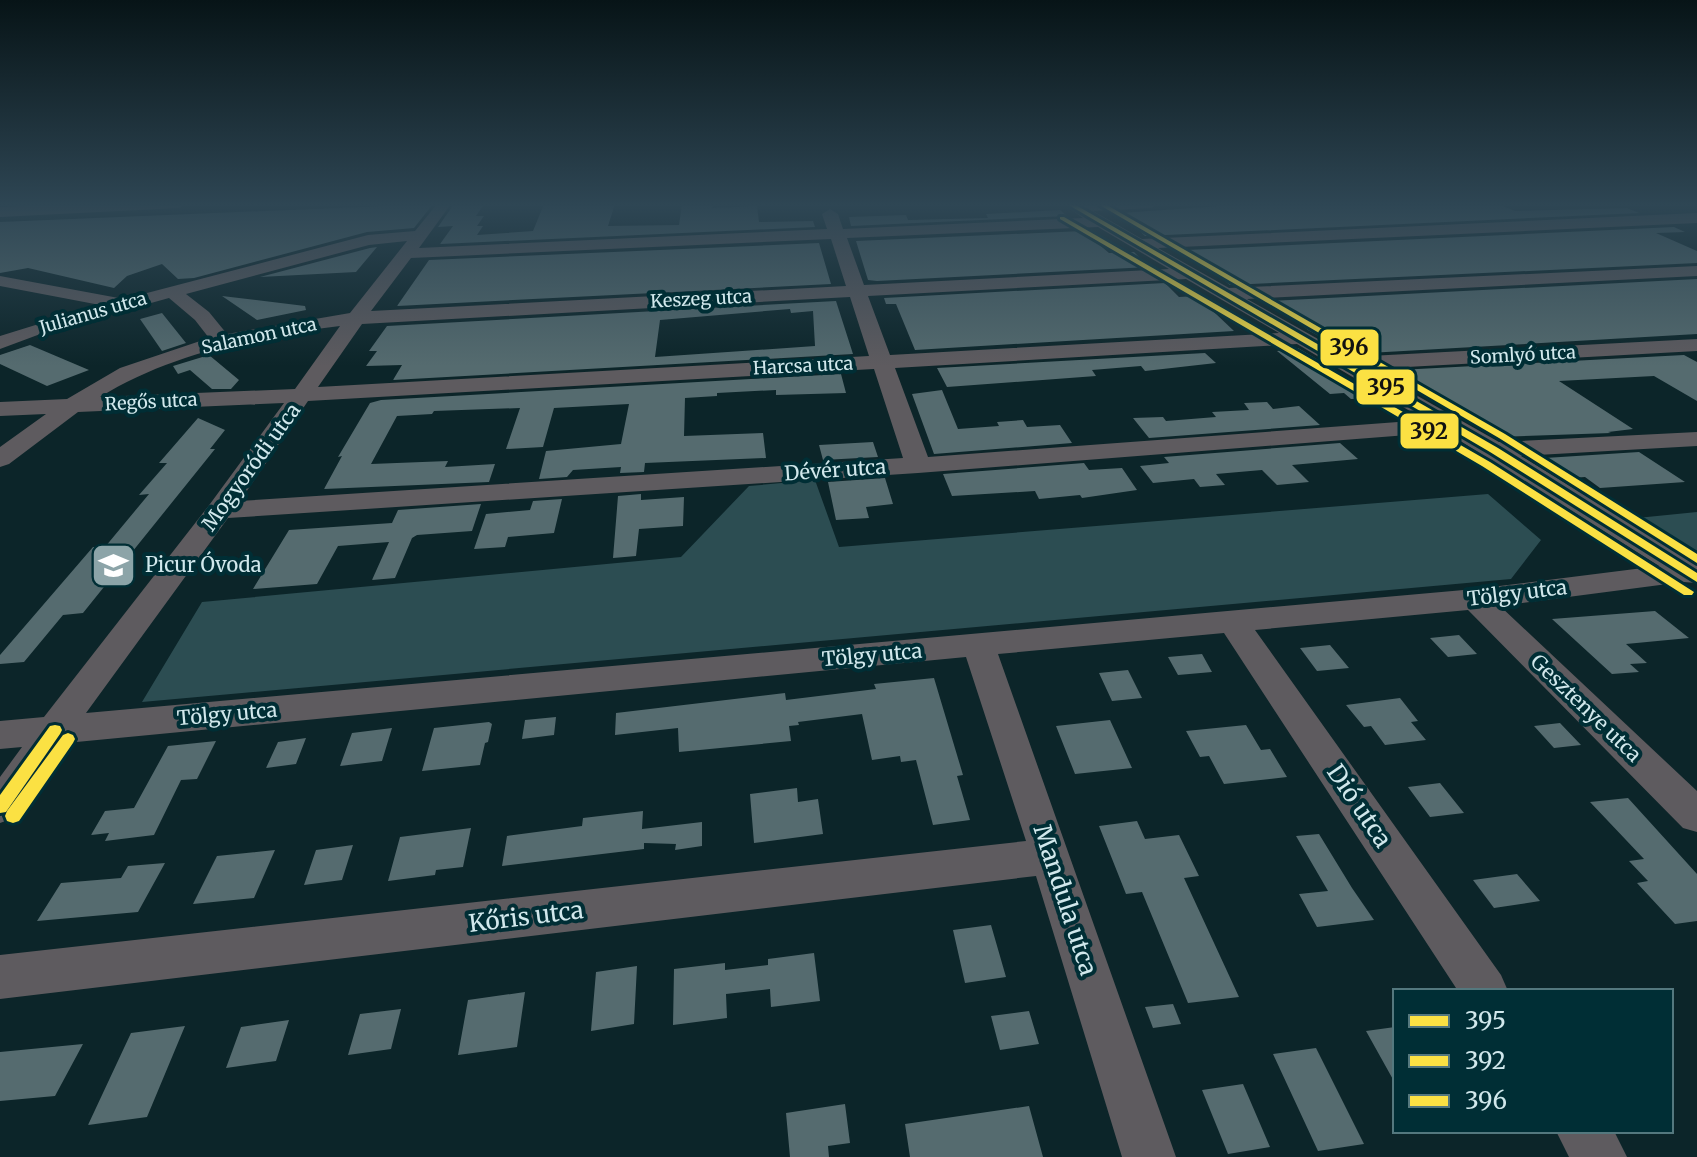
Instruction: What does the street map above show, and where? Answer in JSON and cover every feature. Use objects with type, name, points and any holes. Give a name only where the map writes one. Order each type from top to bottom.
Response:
[{"type":"street","name":"Julianus utca","points":[[0,343],[36,329],[298,258]]},
{"type":"street","name":"Mogyoródi utca","points":[[0,807],[220,510],[356,318],[404,258]]},
{"type":"street","points":[[844,258],[918,465]]},
{"type":"street","points":[[1163,258],[1494,450],[1693,575]]},
{"type":"street","points":[[1228,294],[1697,271]]},
{"type":"street","name":"Keszeg utca","points":[[356,318],[1190,273]]},
{"type":"street","points":[[0,281],[125,304]]},
{"type":"street","points":[[171,291],[202,316],[221,340]]},
{"type":"street","name":"Salamon utca","points":[[0,459],[127,374],[221,340],[356,318]]},
{"type":"street","name":"Harcsa utca","points":[[303,395],[1303,338]]},
{"type":"street","name":"Somlyó utca","points":[[1348,364],[1697,345]]},
{"type":"street","name":"Regős utca","points":[[0,409],[303,395]]},
{"type":"street","name":"Dévér utca","points":[[220,510],[918,465],[1450,425]]},
{"type":"street","points":[[1494,450],[1697,439]]},
{"type":"street","name":"Tölgy utca","points":[[0,735],[1233,622],[1693,575]]},
{"type":"street","name":"Gesztenye utca","points":[[1475,599],[1697,816]]},
{"type":"street","name":"Dió utca","points":[[1233,622],[1484,989]]},
{"type":"street","name":"Mandula utca","points":[[978,645],[1149,1157]]},
{"type":"street","name":"Kőris utca","points":[[0,977],[1051,856]]},
{"type":"street","points":[[1583,1133],[1600,1157]]},
{"type":"shaded area","points":[[815,480],[839,547],[1488,494],[1541,540],[1511,579],[142,702],[202,602],[681,557],[749,486]]},
{"type":"shaded area","points":[[1697,512],[1697,556],[1637,518]]},
{"type":"building","points":[[0,258],[269,258],[194,278],[178,279],[162,264],[127,276],[114,288],[28,268],[0,273]]},
{"type":"building","points":[[332,258],[368,258],[356,272],[260,277]]},
{"type":"building","points":[[823,258],[831,284],[397,306],[429,260]]},
{"type":"building","points":[[861,258],[1140,258],[1149,267],[877,281],[868,280]]},
{"type":"building","points":[[1197,258],[1697,258],[1697,263],[1230,285]]},
{"type":"building","points":[[1697,279],[1697,334],[1351,354],[1308,330],[1269,301]]},
{"type":"building","points":[[1165,283],[1179,297],[1197,296],[1234,331],[915,350],[896,304],[886,304],[884,298]]},
{"type":"building","points":[[222,296],[305,306],[306,310],[257,320]]},
{"type":"building","points":[[836,301],[853,354],[393,380],[402,365],[366,366],[377,351],[369,351],[387,326]],"holes":[[[790,309],[791,313],[813,311],[815,346],[655,357],[660,320]]]},
{"type":"building","points":[[162,313],[186,343],[162,351],[140,319]]},
{"type":"building","points":[[30,345],[89,370],[47,386],[0,364],[0,355]]},
{"type":"building","points":[[1298,348],[1382,398],[1351,399],[1344,393],[1330,394],[1277,351]]},
{"type":"building","points":[[1205,353],[1216,363],[1145,371],[1141,366],[1092,370],[1096,376],[947,387],[937,368]]},
{"type":"building","points":[[209,355],[239,380],[231,389],[212,389],[190,370],[178,374],[173,366]]},
{"type":"building","points":[[1684,355],[1697,362],[1697,401],[1654,376],[1559,381],[1633,429],[1608,432],[1611,433],[1497,437],[1471,417],[1463,417],[1435,395],[1423,395],[1380,371]]},
{"type":"building","points":[[841,374],[846,393],[776,395],[776,390],[685,398],[684,436],[763,433],[766,458],[645,463],[644,472],[620,473],[621,467],[573,470],[567,477],[539,479],[546,451],[621,444],[629,404],[554,408],[543,447],[506,449],[520,408],[434,411],[432,414],[397,416],[371,464],[448,461],[445,467],[495,464],[489,482],[324,489],[342,456],[338,457],[370,403],[381,400]]},
{"type":"building","points":[[942,390],[958,429],[999,426],[997,422],[1023,420],[1027,427],[1060,425],[1072,443],[934,454],[912,394]]},
{"type":"building","points":[[1267,402],[1273,409],[1299,406],[1320,425],[1149,438],[1133,418],[1163,417],[1166,421],[1216,417],[1212,412],[1249,410],[1244,403]]},
{"type":"building","points":[[198,418],[225,430],[210,449],[215,449],[83,613],[63,615],[24,662],[0,664],[0,655],[93,547],[105,547],[149,494],[139,495],[167,463],[159,463]]},
{"type":"building","points":[[873,442],[878,457],[823,460],[819,445]]},
{"type":"building","points":[[1340,443],[1358,459],[1292,465],[1309,482],[1277,485],[1262,470],[1216,474],[1225,485],[1200,487],[1194,479],[1153,483],[1140,466],[1169,463],[1164,457]]},
{"type":"building","points":[[1639,452],[1685,482],[1600,488],[1585,477],[1571,478],[1545,458]]},
{"type":"building","points":[[1084,463],[1089,470],[1122,468],[1137,490],[1082,498],[1080,495],[1039,499],[1035,491],[952,496],[943,474]]},
{"type":"building","points":[[885,478],[893,504],[866,507],[869,518],[836,520],[828,482]]},
{"type":"building","points":[[641,494],[641,500],[684,497],[683,526],[639,529],[636,556],[613,558],[618,496]]},
{"type":"building","points":[[562,499],[554,533],[508,537],[505,547],[474,549],[486,514],[530,510],[533,501]]},
{"type":"building","points":[[481,504],[472,531],[417,535],[412,538],[395,578],[372,580],[389,542],[338,546],[317,584],[253,589],[289,530],[392,523],[398,510]]},
{"type":"building","points":[[1655,611],[1689,638],[1626,644],[1647,663],[1630,664],[1639,672],[1612,674],[1552,619]]},
{"type":"building","points":[[1459,635],[1477,654],[1448,657],[1430,638]]},
{"type":"building","points":[[1330,645],[1349,668],[1317,671],[1300,648]]},
{"type":"building","points":[[1202,654],[1212,672],[1178,675],[1168,657]]},
{"type":"building","points":[[1128,670],[1142,698],[1112,701],[1099,673]]},
{"type":"building","points":[[934,678],[963,775],[957,776],[970,820],[933,825],[916,760],[901,762],[900,756],[872,760],[862,714],[798,722],[799,725],[789,726],[791,741],[679,752],[678,728],[615,735],[616,713],[785,693],[786,700],[876,689],[874,684]]},
{"type":"building","points":[[1400,698],[1418,721],[1411,722],[1426,740],[1385,745],[1371,726],[1364,727],[1346,705]]},
{"type":"building","points":[[556,717],[554,735],[522,739],[525,720]]},
{"type":"building","points":[[1110,720],[1132,768],[1075,774],[1056,726]]},
{"type":"building","points":[[1560,723],[1581,745],[1554,748],[1534,726]]},
{"type":"building","points":[[492,724],[480,765],[422,771],[434,728]]},
{"type":"building","points":[[1246,725],[1261,750],[1270,749],[1287,777],[1224,784],[1209,756],[1200,757],[1186,731]]},
{"type":"building","points":[[392,728],[382,761],[340,766],[352,733]]},
{"type":"building","points":[[306,738],[296,764],[266,768],[278,742]]},
{"type":"building","points":[[216,741],[197,779],[181,780],[154,835],[105,841],[109,833],[91,835],[105,811],[134,808],[168,746]]},
{"type":"building","points":[[1440,783],[1464,813],[1430,817],[1408,787]]},
{"type":"building","points":[[797,788],[798,802],[818,799],[823,834],[754,843],[750,794]]},
{"type":"building","points":[[1628,798],[1697,874],[1697,921],[1675,924],[1637,883],[1648,881],[1629,861],[1644,859],[1590,802]]},
{"type":"building","points":[[643,811],[642,829],[702,822],[702,846],[675,850],[676,844],[644,843],[644,849],[502,866],[507,836],[582,826],[583,818]]},
{"type":"building","points":[[1137,821],[1145,839],[1179,835],[1199,876],[1184,878],[1239,997],[1188,1003],[1142,892],[1126,894],[1099,826]]},
{"type":"building","points":[[471,828],[463,867],[436,870],[435,875],[388,881],[400,837]]},
{"type":"building","points":[[1319,834],[1374,920],[1317,927],[1299,894],[1328,891],[1296,836]]},
{"type":"building","points":[[353,845],[342,880],[304,885],[316,850]]},
{"type":"building","points":[[275,850],[254,898],[193,904],[217,856]]},
{"type":"building","points":[[165,863],[138,912],[37,921],[61,883],[121,878],[128,866]]},
{"type":"building","points":[[1517,874],[1540,901],[1494,908],[1473,880]]},
{"type":"building","points":[[991,925],[1006,977],[965,983],[953,930]]},
{"type":"building","points":[[814,953],[820,1001],[771,1007],[770,989],[726,994],[727,1018],[673,1025],[674,969],[725,963],[725,970],[768,965],[768,959]]},
{"type":"building","points":[[637,966],[634,1024],[591,1031],[596,972]]},
{"type":"building","points":[[525,992],[517,1047],[458,1055],[468,1000]]},
{"type":"building","points":[[1173,1004],[1181,1024],[1153,1028],[1145,1007]]},
{"type":"building","points":[[401,1009],[391,1049],[348,1055],[360,1014]]},
{"type":"building","points":[[1029,1011],[1039,1044],[1000,1050],[991,1016]]},
{"type":"building","points":[[289,1020],[276,1061],[226,1068],[241,1027]]},
{"type":"building","points":[[185,1026],[147,1117],[88,1125],[131,1033]]},
{"type":"building","points":[[1393,1027],[1393,1079],[1366,1031]]},
{"type":"building","points":[[83,1044],[55,1096],[0,1101],[0,1052]]},
{"type":"building","points":[[1316,1048],[1364,1144],[1318,1151],[1273,1054]]},
{"type":"building","points":[[1243,1084],[1270,1147],[1228,1154],[1202,1090]]},
{"type":"building","points":[[845,1104],[850,1143],[828,1146],[829,1157],[790,1157],[786,1113]]},
{"type":"building","points":[[1029,1106],[1043,1157],[910,1157],[905,1124]]},
{"type":"transit line","name":"392","points":[[1131,258],[1486,464],[1688,592]]},
{"type":"transit line","name":"395","points":[[1163,258],[1494,450],[1697,578]]},
{"type":"transit line","name":"396","points":[[1194,258],[1502,436],[1697,559]]},
{"type":"transit line","name":"395","points":[[0,807],[55,730]]},
{"type":"transit line","name":"392","points":[[13,816],[68,739]]},
{"type":"place","name":"Picur Óvoda","points":[[114,565]]}]
